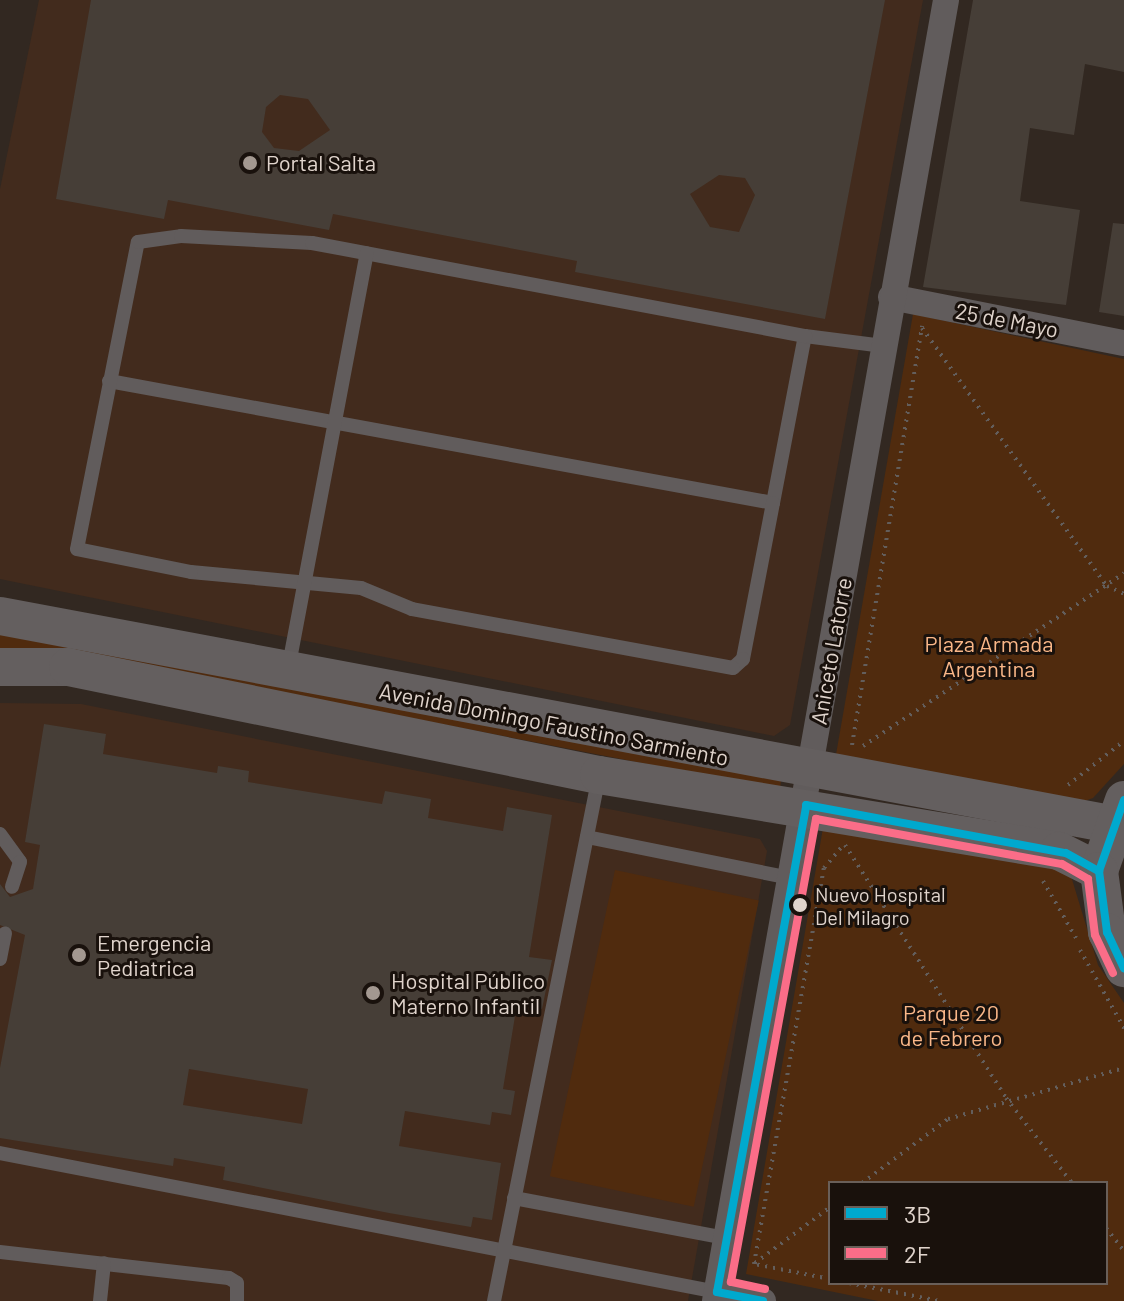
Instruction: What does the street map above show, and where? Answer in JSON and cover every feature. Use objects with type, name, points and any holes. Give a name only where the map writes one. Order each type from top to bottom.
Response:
[{"type":"main road","name":"Avenida Domingo Faustino Sarmiento","points":[[0,616],[287,674],[808,789],[1066,853],[1099,871]]},
{"type":"main road","name":"Avenida Domingo Faustino Sarmiento","points":[[0,667],[68,667],[599,775],[1117,812]]},
{"type":"main road","points":[[1117,812],[1099,871],[1107,932],[1124,968]]},
{"type":"street","name":"Aniceto Latorre","points":[[716,1296],[946,0]]},
{"type":"street","name":"25 de Mayo","points":[[891,297],[1124,343]]},
{"type":"street","points":[[716,1296],[763,1301]]},
{"type":"lane","points":[[805,336],[743,659],[733,668],[412,609],[369,598],[361,588],[305,578],[191,572],[77,549],[138,242],[251,237],[367,253],[805,336],[883,346]]},
{"type":"lane","points":[[287,674],[367,253]]},
{"type":"lane","points":[[109,381],[773,503]]},
{"type":"lane","points":[[494,1301],[599,775]]},
{"type":"lane","points":[[0,834],[20,862],[12,887]]},
{"type":"lane","points":[[587,837],[790,878]]},
{"type":"lane","points":[[0,959],[5,933]]},
{"type":"lane","points":[[0,1153],[504,1249],[716,1296]]},
{"type":"lane","points":[[514,1198],[726,1238]]},
{"type":"lane","points":[[0,1252],[229,1278],[237,1283],[237,1301]]},
{"type":"lane","points":[[100,1301],[104,1263]]},
{"type":"path","points":[[920,326],[936,329]]},
{"type":"path","points":[[920,326],[1107,586],[1124,594]]},
{"type":"path","points":[[854,752],[849,733],[920,326]]},
{"type":"path","points":[[854,752],[1124,573]]},
{"type":"path","points":[[1064,788],[1124,741]]},
{"type":"path","points":[[854,752],[869,754]]},
{"type":"path","points":[[844,843],[860,846]]},
{"type":"path","points":[[844,843],[1006,1098],[1070,1181]]},
{"type":"path","points":[[754,1264],[824,868],[844,843]]},
{"type":"path","points":[[1029,878],[1045,881],[1066,913],[1086,968],[1124,1028]]},
{"type":"path","points":[[865,1181],[948,1119],[1006,1098],[1124,1068]]},
{"type":"path","points":[[754,1264],[828,1208]]},
{"type":"path","points":[[1108,1231],[1124,1251]]},
{"type":"path","points":[[754,1264],[828,1279]]},
{"type":"path","points":[[859,1285],[939,1301]]},
{"type":"shaded area","points":[[39,0],[923,0],[790,725],[774,736],[0,579],[0,189]]},
{"type":"shaded area","points":[[0,703],[81,704],[760,839],[767,851],[688,1301],[0,1301]]},
{"type":"green space","name":"Plaza Armada Argentina","points":[[913,314],[1124,359],[1124,764],[1093,798],[1071,806],[834,766]]},
{"type":"green space","points":[[0,625],[781,780],[780,790],[88,655],[0,648]]},
{"type":"green space","name":"Parque 20 de Febrero","points":[[824,822],[1048,864],[1071,876],[1098,965],[1124,1003],[1124,1301],[878,1301],[746,1274]]},
{"type":"green space","points":[[615,870],[759,901],[694,1207],[550,1176]]},
{"type":"building","name":"Portal Salta","points":[[91,0],[885,0],[825,319],[575,272],[577,261],[333,214],[329,230],[168,200],[164,219],[56,199]],"holes":[[[280,95],[308,99],[330,130],[299,151],[274,148],[262,132],[266,107]],[[719,175],[745,178],[755,195],[739,232],[710,227],[690,194]]]},
{"type":"building","points":[[973,0],[1124,0],[1124,72],[1085,64],[1074,135],[1030,128],[1020,201],[1080,210],[1066,305],[923,287]]},
{"type":"building","points":[[1113,223],[1124,224],[1124,316],[1099,312]]},
{"type":"building","points":[[44,724],[106,734],[103,754],[217,773],[218,766],[249,771],[248,782],[382,804],[385,791],[431,799],[428,818],[503,831],[507,807],[552,815],[529,957],[552,960],[542,1009],[517,1004],[503,1089],[515,1091],[511,1115],[492,1112],[490,1125],[405,1111],[399,1146],[501,1163],[492,1220],[473,1217],[471,1227],[223,1180],[225,1167],[174,1158],[173,1166],[0,1138],[0,1068],[25,935],[0,925],[0,884],[10,897],[33,889],[40,845],[25,842]],"holes":[[[189,1069],[308,1089],[302,1124],[183,1105]]]},
{"type":"transit line","name":"3B","points":[[1124,800],[1099,871],[1107,932],[1124,968]]},
{"type":"transit line","name":"3B","points":[[763,1301],[717,1292],[806,805],[1066,853],[1099,871]]},
{"type":"transit line","name":"2F","points":[[765,1289],[731,1282],[816,819],[1062,864],[1088,879],[1095,935],[1113,973]]},
{"type":"place","name":"Portal Salta","points":[[250,163]]},
{"type":"place","name":"Nuevo Hospital Del Milagro","points":[[800,905]]},
{"type":"place","name":"Emergencia Pediatrica","points":[[79,955]]},
{"type":"place","name":"Hospital Público Materno Infantil","points":[[373,993]]}]
